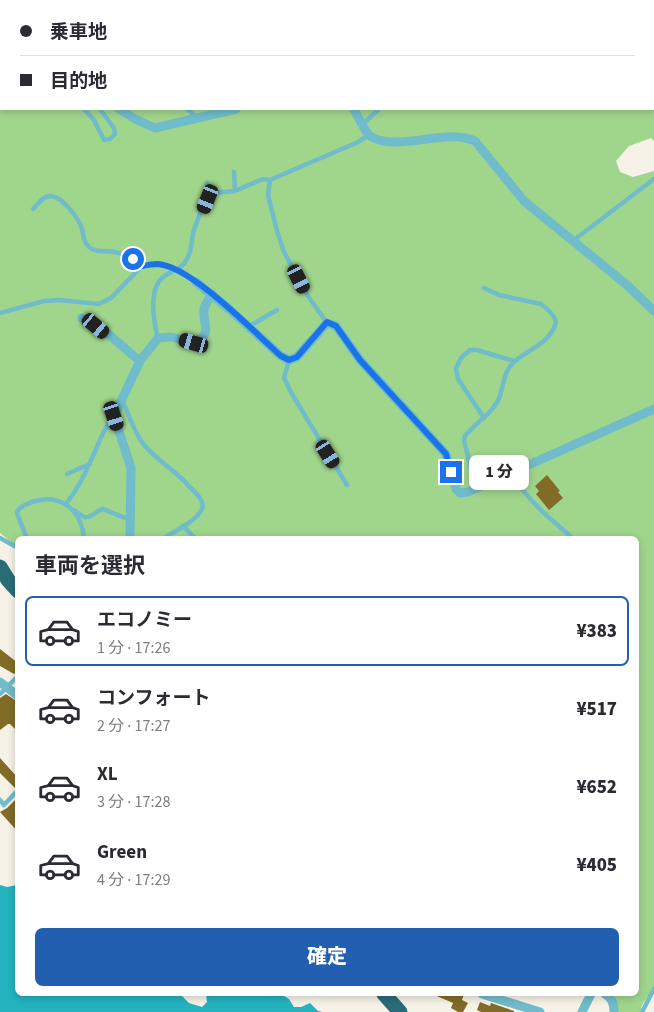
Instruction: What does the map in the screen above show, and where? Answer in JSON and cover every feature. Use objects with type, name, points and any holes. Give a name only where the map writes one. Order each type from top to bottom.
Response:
[{"type":"highway","points":[[0,567],[15,588]]},
{"type":"highway","points":[[386,996],[400,1012]]},
{"type":"street","points":[[121,110],[155,128],[232,110]]},
{"type":"street","points":[[355,110],[368,135],[384,141],[456,137],[475,141],[524,202],[627,285],[654,311]]},
{"type":"street","points":[[196,282],[281,356],[289,360],[297,357],[327,322],[336,326],[360,360],[446,454],[456,489],[460,494],[654,409]]},
{"type":"street","points":[[130,536],[131,468],[114,416],[140,361],[158,338],[171,337],[194,343],[202,339],[206,334],[204,308],[212,294]]},
{"type":"street","points":[[82,318],[87,319],[140,361]]},
{"type":"street","points":[[2,688],[15,694]]},
{"type":"street","points":[[488,996],[540,1012]]},
{"type":"street","points":[[582,1012],[590,996]]},
{"type":"street","points":[[609,996],[614,1004],[614,1012]]},
{"type":"lane","points":[[85,110],[94,120],[104,140],[110,139],[115,134],[114,128],[101,110]]},
{"type":"lane","points":[[188,110],[198,118]]},
{"type":"lane","points":[[362,124],[378,110]]},
{"type":"lane","points":[[158,338],[153,311],[156,290],[160,280],[184,266],[189,255],[194,227],[213,193],[235,191],[263,179],[270,180],[358,142],[368,135]]},
{"type":"lane","points":[[234,172],[235,191]]},
{"type":"lane","points":[[573,241],[654,179]]},
{"type":"lane","points":[[270,180],[268,195],[276,231],[284,252],[308,296],[327,322]]},
{"type":"lane","points":[[207,183],[208,199]]},
{"type":"lane","points":[[33,209],[46,197],[58,198],[76,217],[82,229],[84,240],[89,248],[96,251],[118,252],[133,259],[142,266]]},
{"type":"lane","points":[[0,313],[44,301],[59,300],[99,304],[111,298],[142,266],[158,264],[181,272],[196,282]]},
{"type":"lane","points":[[484,288],[500,295],[541,304],[554,317],[555,326],[550,335],[540,344],[514,361],[507,371],[496,404],[467,433],[464,440],[473,478],[500,472],[502,477]]},
{"type":"lane","points":[[248,326],[277,310]]},
{"type":"lane","points":[[484,418],[458,379],[456,368],[461,358],[470,350],[477,350],[514,361]]},
{"type":"lane","points":[[289,360],[284,378],[347,485]]},
{"type":"lane","points":[[122,399],[142,443],[176,473],[201,500],[203,506],[202,510],[183,526],[167,536]]},
{"type":"lane","points":[[68,506],[90,464],[107,423],[114,416]]},
{"type":"lane","points":[[67,474],[90,464]]},
{"type":"lane","points":[[511,472],[518,485],[552,521],[570,536]]},
{"type":"lane","points":[[27,536],[17,513],[18,509],[42,499],[64,502],[81,521],[84,536]]},
{"type":"lane","points":[[68,506],[86,518],[102,509],[130,520]]},
{"type":"lane","points":[[183,526],[193,536]]},
{"type":"lane","points":[[0,538],[15,546]]},
{"type":"lane","points":[[2,688],[15,678]]},
{"type":"lane","points":[[0,800],[4,804],[15,793]]},
{"type":"lane","points":[[642,1012],[654,989]]},
{"type":"green space","points":[[0,110],[654,110],[654,141],[651,138],[629,146],[616,161],[620,172],[633,177],[654,171],[654,991],[651,992],[642,1005],[640,1012],[611,1012],[616,1002],[613,996],[639,996],[639,536],[15,536],[15,545],[0,533]]},
{"type":"water","points":[[0,885],[7,887],[15,885],[15,996],[182,996],[189,1003],[202,1007],[207,1002],[206,996],[284,996],[289,999],[294,1007],[301,1007],[310,1003],[318,1011],[323,1012],[0,1012]]},
{"type":"building","points":[[547,475],[560,491],[558,492],[563,498],[549,510],[536,494],[539,491],[535,486]]},
{"type":"building","points":[[0,649],[15,661],[15,674],[0,666]]},
{"type":"building","points":[[6,694],[15,700],[15,729],[8,724],[0,730],[0,698]]},
{"type":"building","points":[[0,758],[15,775],[15,788],[0,773]]},
{"type":"building","points":[[15,800],[15,829],[0,812]]},
{"type":"building","points":[[437,996],[463,996],[462,1000],[468,1003],[463,1012],[458,1012],[451,1008],[453,1003]]},
{"type":"building","points":[[480,1002],[490,1006],[491,1003],[514,1012],[481,1012],[477,1010]]},
{"type":"route","points":[[133,259],[142,266],[158,264],[181,272],[208,290],[281,356],[289,360],[297,357],[327,322],[336,326],[360,360],[446,454],[451,472]]}]
